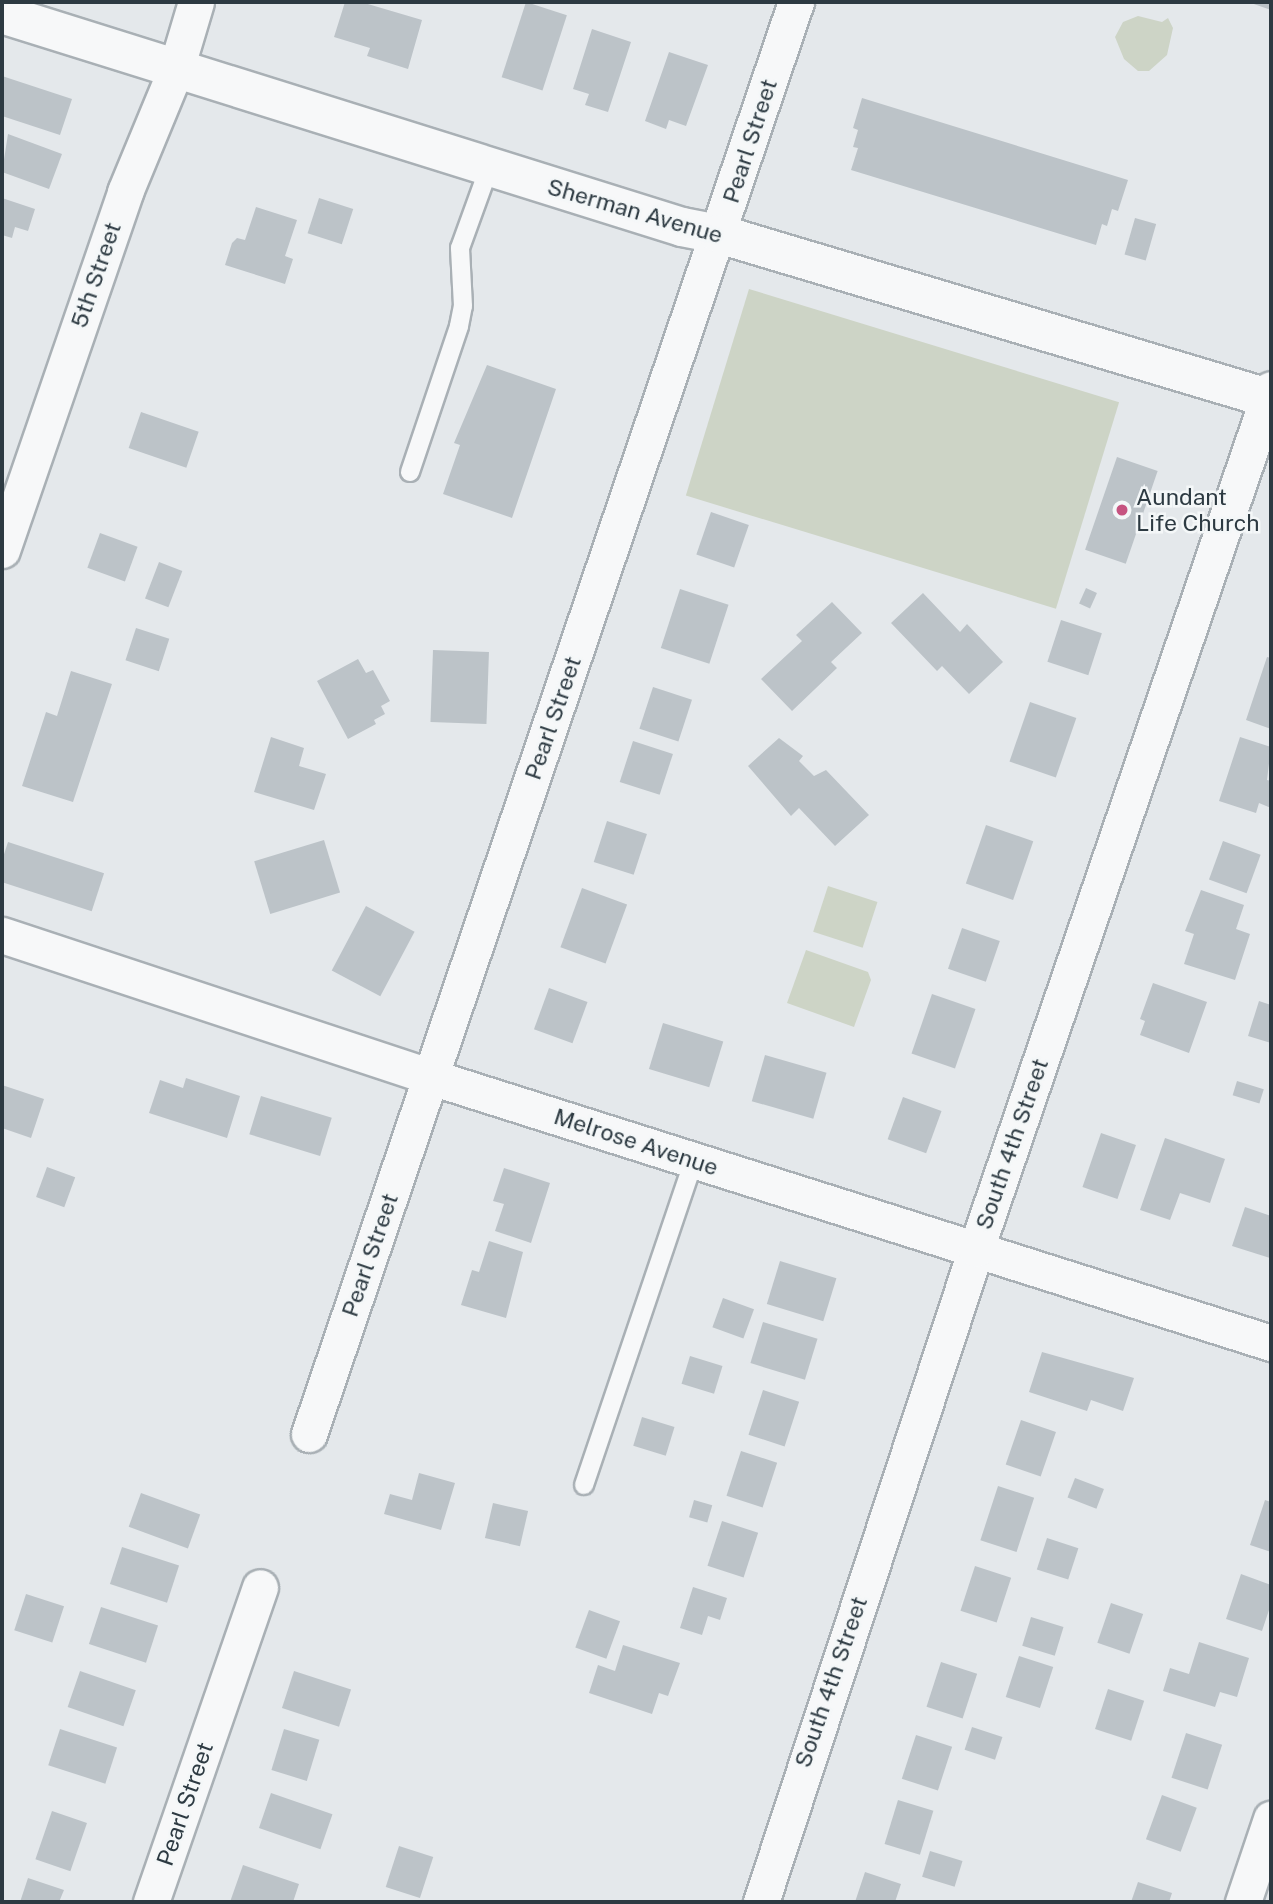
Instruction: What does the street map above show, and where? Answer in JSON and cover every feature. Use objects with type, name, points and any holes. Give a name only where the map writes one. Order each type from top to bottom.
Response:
[{"type":"street","name":"5th Street","points":[[2,550],[125,192],[176,69],[196,2]]},
{"type":"street","name":"Pearl Street","points":[[309,1434],[796,2]]},
{"type":"street","name":"Sherman Avenue","points":[[2,14],[489,168],[1270,395]]},
{"type":"street","name":"South 4th Street","points":[[761,1902],[976,1250],[1270,395]]},
{"type":"street","name":"Melrose Avenue","points":[[2,935],[431,1077],[1271,1343]]},
{"type":"street","name":"Pearl Street","points":[[151,1902],[260,1587]]},
{"type":"street","points":[[1243,1902],[1271,1819]]},
{"type":"lane","points":[[410,472],[459,326],[463,306],[460,248],[489,168]]},
{"type":"lane","points":[[584,1485],[694,1160]]},
{"type":"shaded area","points":[[1138,16],[1162,22],[1168,18],[1173,28],[1167,55],[1149,71],[1138,71],[1124,59],[1115,37],[1123,22]]},
{"type":"shaded area","points":[[749,289],[1119,402],[1056,609],[686,496]]},
{"type":"shaded area","points":[[828,886],[877,902],[863,948],[813,932]]},
{"type":"shaded area","points":[[806,950],[868,972],[871,980],[854,1027],[787,1003]]},
{"type":"building","points":[[345,2],[361,2],[422,20],[408,69],[367,56],[370,48],[334,37]]},
{"type":"building","points":[[526,2],[567,15],[542,90],[502,77]]},
{"type":"building","points":[[1248,2],[1271,2],[1271,10]]},
{"type":"building","points":[[592,29],[631,42],[608,112],[585,105],[589,94],[573,89]]},
{"type":"building","points":[[669,52],[708,65],[686,126],[669,120],[666,129],[645,121]]},
{"type":"building","points":[[2,76],[72,99],[60,135],[2,116]]},
{"type":"building","points":[[862,98],[1128,180],[1118,211],[1112,209],[1107,226],[1102,224],[1096,245],[851,170],[858,148],[853,147],[858,130],[853,128]]},
{"type":"building","points":[[8,134],[62,154],[49,189],[2,172]]},
{"type":"building","points":[[2,198],[35,209],[28,231],[15,227],[12,238],[2,235]]},
{"type":"building","points":[[319,198],[353,209],[342,244],[308,233]]},
{"type":"building","points":[[256,207],[297,220],[285,256],[293,259],[285,284],[225,265],[232,243],[237,238],[245,240]]},
{"type":"building","points":[[1135,218],[1156,224],[1146,261],[1125,255]]},
{"type":"building","points":[[487,365],[556,389],[512,518],[443,494],[460,445],[454,443]]},
{"type":"building","points":[[141,412],[199,432],[186,468],[129,448]]},
{"type":"building","name":"Aundant Life Church","points":[[1117,457],[1158,471],[1126,564],[1085,550]]},
{"type":"building","points":[[711,512],[749,525],[734,568],[696,555]]},
{"type":"building","points":[[100,533],[138,547],[125,581],[87,568]]},
{"type":"building","points":[[159,562],[182,571],[168,607],[145,598]]},
{"type":"building","points":[[1086,588],[1097,593],[1090,608],[1079,604]]},
{"type":"building","points":[[680,589],[729,605],[709,664],[661,648]]},
{"type":"building","points":[[923,593],[960,632],[967,624],[1003,662],[969,694],[942,666],[937,671],[891,623]]},
{"type":"building","points":[[832,602],[862,633],[831,662],[837,668],[792,711],[761,679],[802,641],[796,635]]},
{"type":"building","points":[[1061,620],[1102,633],[1088,675],[1047,662]]},
{"type":"building","points":[[136,628],[169,639],[159,671],[125,660]]},
{"type":"building","points":[[433,650],[489,652],[486,724],[430,722]]},
{"type":"building","points":[[1267,657],[1271,658],[1271,729],[1246,720]]},
{"type":"building","points":[[358,659],[366,673],[373,670],[390,701],[381,706],[385,714],[374,720],[376,724],[348,739],[317,681]]},
{"type":"building","points":[[71,671],[112,684],[73,802],[22,786],[46,712],[57,716]]},
{"type":"building","points":[[653,687],[692,700],[678,742],[639,729]]},
{"type":"building","points":[[1030,702],[1076,718],[1056,778],[1009,762]]},
{"type":"building","points":[[271,737],[304,748],[299,766],[326,774],[314,810],[254,792]]},
{"type":"building","points":[[1240,737],[1271,747],[1267,780],[1271,781],[1271,808],[1259,803],[1256,813],[1219,801]]},
{"type":"building","points":[[779,738],[803,756],[799,761],[814,776],[826,770],[869,815],[835,846],[799,808],[791,816],[748,766]]},
{"type":"building","points":[[633,741],[673,754],[660,795],[620,782]]},
{"type":"building","points":[[607,821],[647,834],[634,875],[594,862]]},
{"type":"building","points":[[986,825],[1033,841],[1013,900],[966,884]]},
{"type":"building","points":[[324,840],[340,893],[270,914],[254,861]]},
{"type":"building","points":[[1223,841],[1261,855],[1247,893],[1209,880]]},
{"type":"building","points":[[8,842],[104,873],[92,911],[2,882],[2,860]]},
{"type":"building","points":[[582,888],[627,904],[606,964],[560,947]]},
{"type":"building","points":[[1201,890],[1244,905],[1236,929],[1250,934],[1235,980],[1184,964],[1194,934],[1185,931]]},
{"type":"building","points":[[366,906],[415,932],[380,996],[332,970]]},
{"type":"building","points":[[962,928],[1000,941],[986,982],[948,969]]},
{"type":"building","points":[[1153,983],[1207,1002],[1189,1053],[1140,1035],[1145,1021],[1140,1019]]},
{"type":"building","points":[[549,988],[588,1002],[572,1043],[534,1029]]},
{"type":"building","points":[[932,994],[975,1009],[955,1069],[911,1054]]},
{"type":"building","points":[[1259,1001],[1271,1005],[1271,1043],[1248,1036]]},
{"type":"building","points":[[663,1023],[723,1041],[709,1087],[649,1069]]},
{"type":"building","points":[[765,1055],[827,1073],[813,1119],[752,1101]]},
{"type":"building","points":[[186,1078],[240,1096],[227,1138],[149,1113],[160,1080],[183,1088]]},
{"type":"building","points":[[1237,1081],[1264,1089],[1259,1104],[1233,1095]]},
{"type":"building","points":[[2,1085],[44,1099],[31,1138],[2,1128]]},
{"type":"building","points":[[261,1096],[332,1118],[320,1156],[249,1134]]},
{"type":"building","points":[[903,1097],[942,1111],[926,1153],[888,1139]]},
{"type":"building","points":[[1101,1133],[1136,1145],[1117,1199],[1082,1187]]},
{"type":"building","points":[[1165,1138],[1225,1159],[1210,1203],[1180,1193],[1170,1220],[1140,1210]]},
{"type":"building","points":[[47,1167],[75,1177],[64,1207],[36,1197]]},
{"type":"building","points":[[504,1168],[550,1183],[531,1243],[495,1231],[504,1204],[493,1201]]},
{"type":"building","points":[[1245,1207],[1271,1216],[1270,1258],[1232,1246]]},
{"type":"building","points":[[489,1241],[523,1252],[506,1318],[461,1305],[472,1270],[479,1272]]},
{"type":"building","points":[[780,1261],[836,1278],[823,1321],[767,1304]]},
{"type":"building","points":[[723,1298],[754,1309],[743,1338],[712,1327]]},
{"type":"building","points":[[763,1322],[818,1339],[805,1380],[750,1363]]},
{"type":"building","points":[[1042,1352],[1134,1378],[1123,1411],[1091,1400],[1087,1411],[1029,1392]]},
{"type":"building","points":[[690,1356],[723,1366],[714,1394],[682,1384]]},
{"type":"building","points":[[763,1390],[799,1402],[785,1446],[748,1435]]},
{"type":"building","points":[[642,1417],[675,1427],[666,1456],[633,1446]]},
{"type":"building","points":[[1021,1420],[1056,1432],[1041,1476],[1006,1464]]},
{"type":"building","points":[[741,1451],[777,1463],[763,1507],[726,1496]]},
{"type":"building","points":[[419,1473],[455,1483],[441,1530],[384,1514],[390,1494],[412,1500]]},
{"type":"building","points":[[1075,1478],[1104,1489],[1096,1509],[1067,1498]]},
{"type":"building","points":[[998,1486],[1034,1498],[1017,1552],[980,1540]]},
{"type":"building","points":[[141,1493],[200,1515],[188,1548],[129,1527]]},
{"type":"building","points":[[694,1500],[712,1505],[707,1523],[689,1517]]},
{"type":"building","points":[[1265,1500],[1271,1502],[1271,1552],[1250,1545]]},
{"type":"building","points":[[493,1503],[528,1511],[520,1546],[485,1538]]},
{"type":"building","points":[[722,1521],[758,1533],[744,1577],[707,1566]]},
{"type":"building","points":[[1047,1538],[1078,1548],[1068,1580],[1037,1569]]},
{"type":"building","points":[[122,1547],[179,1566],[167,1603],[110,1584]]},
{"type":"building","points":[[975,1566],[1011,1578],[997,1622],[960,1611]]},
{"type":"building","points":[[1241,1574],[1271,1585],[1271,1604],[1262,1631],[1226,1619]]},
{"type":"building","points":[[693,1587],[727,1598],[720,1620],[708,1616],[702,1635],[680,1628]]},
{"type":"building","points":[[26,1594],[64,1606],[52,1643],[14,1630]]},
{"type":"building","points":[[1111,1603],[1143,1614],[1129,1654],[1097,1643]]},
{"type":"building","points":[[101,1607],[158,1626],[146,1663],[89,1644]]},
{"type":"building","points":[[589,1610],[620,1621],[606,1659],[575,1648]]},
{"type":"building","points":[[1031,1617],[1064,1627],[1055,1656],[1022,1646]]},
{"type":"building","points":[[1199,1642],[1249,1658],[1237,1697],[1220,1692],[1215,1707],[1163,1691],[1170,1668],[1189,1674]]},
{"type":"building","points":[[623,1645],[680,1663],[668,1696],[659,1693],[652,1714],[589,1693],[598,1665],[615,1671]]},
{"type":"building","points":[[1019,1656],[1053,1667],[1040,1708],[1006,1697]]},
{"type":"building","points":[[941,1662],[977,1674],[963,1718],[926,1707]]},
{"type":"building","points":[[80,1671],[136,1690],[123,1726],[68,1707]]},
{"type":"building","points":[[294,1671],[351,1690],[339,1727],[282,1708]]},
{"type":"building","points":[[1108,1689],[1144,1701],[1131,1741],[1095,1729]]},
{"type":"building","points":[[972,1727],[1002,1737],[995,1760],[965,1750]]},
{"type":"building","points":[[60,1729],[117,1748],[105,1784],[48,1765]]},
{"type":"building","points":[[284,1729],[319,1740],[307,1781],[271,1770]]},
{"type":"building","points":[[1186,1733],[1222,1745],[1208,1789],[1171,1778]]},
{"type":"building","points":[[916,1735],[952,1747],[938,1790],[902,1779]]},
{"type":"building","points":[[271,1793],[332,1814],[320,1849],[259,1828]]},
{"type":"building","points":[[1162,1795],[1197,1808],[1181,1852],[1146,1839]]},
{"type":"building","points":[[898,1800],[933,1811],[920,1855],[885,1844]]},
{"type":"building","points":[[52,1811],[87,1823],[70,1871],[35,1859]]},
{"type":"building","points":[[399,1846],[433,1857],[420,1898],[386,1887]]},
{"type":"building","points":[[930,1851],[963,1861],[955,1887],[922,1877]]},
{"type":"building","points":[[243,1865],[299,1884],[293,1902],[230,1902]]},
{"type":"building","points":[[865,1872],[901,1884],[895,1902],[855,1902]]},
{"type":"building","points":[[28,1878],[64,1890],[59,1902],[20,1902]]},
{"type":"building","points":[[1138,1882],[1172,1893],[1169,1902],[1131,1902]]},
{"type":"place","name":"Aundant Life Church","points":[[1122,510]]}]
